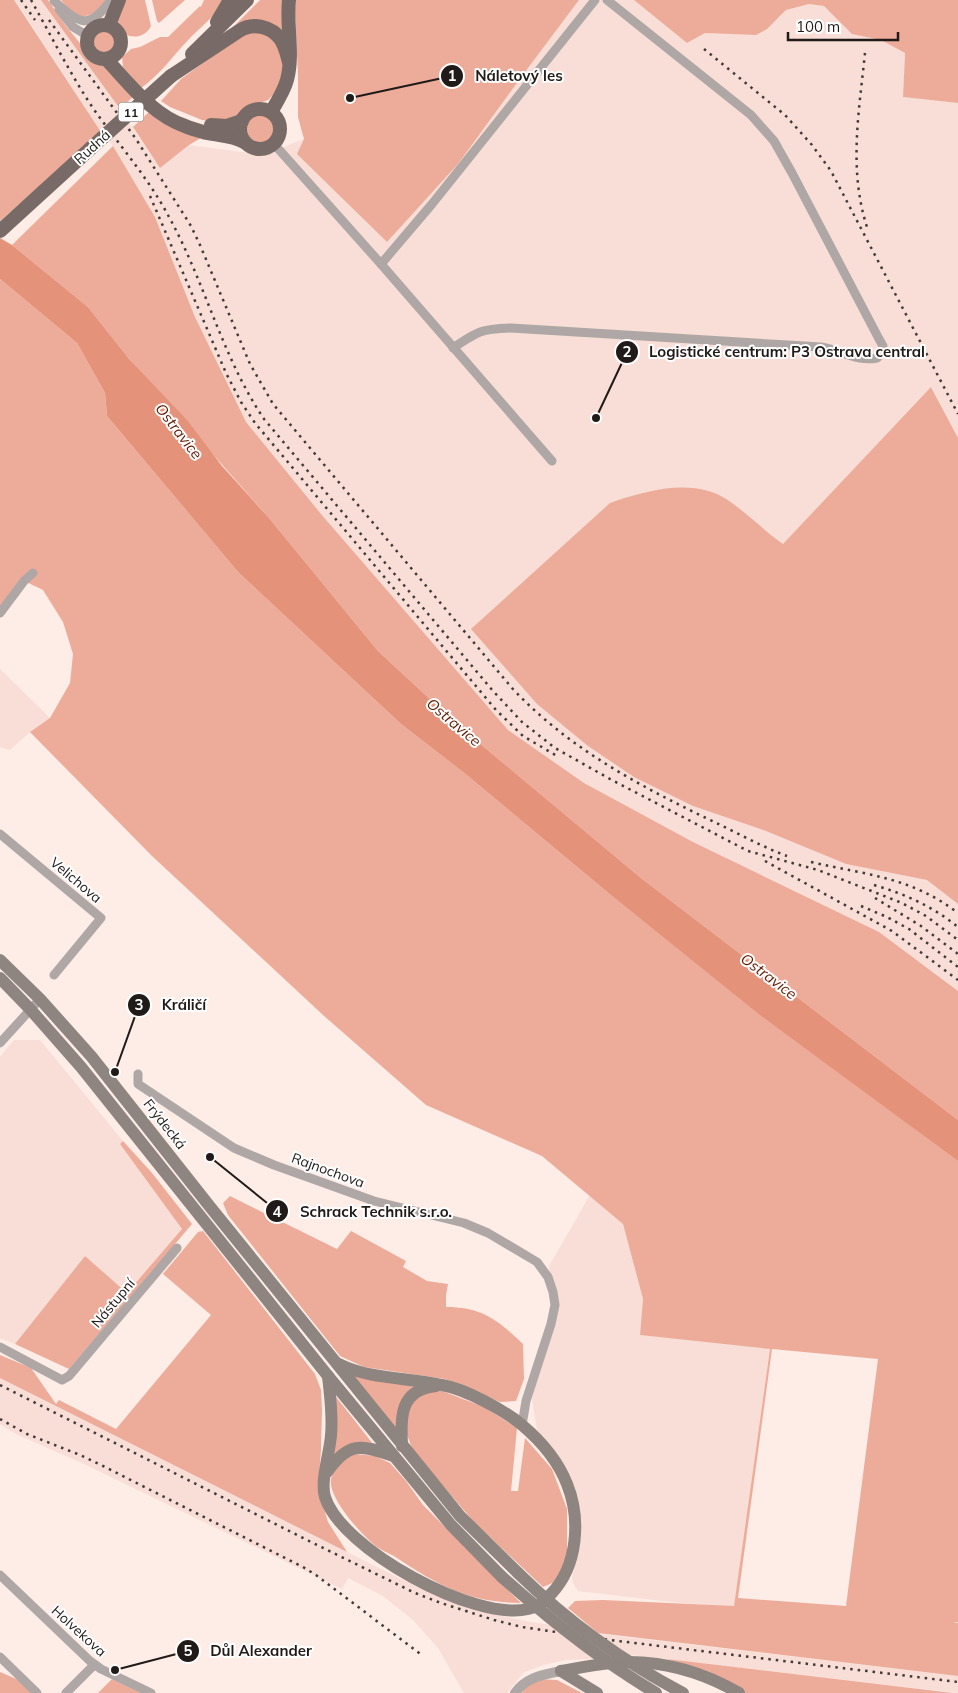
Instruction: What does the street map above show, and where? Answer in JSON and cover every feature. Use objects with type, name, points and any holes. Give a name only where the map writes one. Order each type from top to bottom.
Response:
[{"type":"main road","points":[[109,25],[119,0]]},
{"type":"main road","points":[[194,53],[223,14],[230,0]]},
{"type":"main road","name":"Rudná","points":[[0,231],[170,76],[247,0]]},
{"type":"main road","points":[[271,112],[284,88],[287,78],[289,62],[289,0]]},
{"type":"main road","points":[[109,25],[118,32],[121,38],[121,46],[111,57],[96,57],[89,51],[88,36],[98,26],[109,25]]},
{"type":"main road","points":[[170,76],[243,28],[254,26],[266,28],[277,35],[283,43],[289,62]]},
{"type":"main road","points":[[111,57],[147,94],[172,111],[199,122],[213,125],[227,126],[242,121]]},
{"type":"main road","points":[[111,57],[153,108],[182,125],[205,133],[236,137],[248,146],[257,150],[266,149],[279,139],[281,129],[278,119],[271,112],[263,109],[254,110],[247,114],[242,121],[240,132],[244,142]]},
{"type":"main road","name":"Frýdecká","points":[[0,960],[40,999],[103,1070],[211,1208],[460,1516],[565,1616],[609,1649],[683,1693]]},
{"type":"main road","points":[[0,978],[82,1067],[328,1376],[451,1525],[502,1577],[544,1615],[622,1672],[656,1693]]},
{"type":"main road","points":[[328,1376],[332,1427],[324,1495],[334,1514],[354,1536],[393,1565],[435,1589],[472,1603],[508,1610],[530,1608],[548,1597],[564,1576],[572,1554],[574,1517],[569,1491],[561,1471],[545,1448],[522,1425],[480,1399],[444,1385],[372,1375],[352,1370],[336,1362]]},
{"type":"main road","points":[[402,1446],[402,1419],[407,1400],[420,1389],[444,1385]]},
{"type":"main road","points":[[325,1474],[341,1454],[355,1448],[368,1448],[394,1457]]},
{"type":"main road","points":[[560,1671],[614,1663],[639,1662],[668,1666],[707,1677],[739,1693]]},
{"type":"main road","points":[[560,1671],[596,1693]]},
{"type":"street","points":[[54,0],[75,18],[87,20],[97,17],[111,0]]},
{"type":"street","points":[[54,0],[68,22],[78,31],[88,36]]},
{"type":"street","points":[[381,264],[432,204],[595,0]]},
{"type":"street","points":[[453,348],[481,331],[490,328],[512,328],[821,347],[857,358],[867,359],[877,358],[883,352],[883,346],[792,173],[768,132],[744,108],[607,0]]},
{"type":"street","points":[[274,144],[552,461]]},
{"type":"street","points":[[0,614],[24,581],[33,573]]},
{"type":"street","name":"Velichova","points":[[0,834],[101,918],[54,976]]},
{"type":"street","points":[[0,1043],[40,999]]},
{"type":"street","name":"Rajnochova","points":[[138,1074],[138,1084],[234,1148],[274,1165],[374,1200],[464,1223],[488,1233],[529,1256],[540,1265],[552,1285],[555,1305],[551,1324],[526,1401],[522,1425]]},
{"type":"street","name":"Nástupní","points":[[0,1347],[62,1380],[69,1376],[177,1248]]},
{"type":"street","name":"Holvekova","points":[[0,1575],[94,1665],[150,1693]]},
{"type":"street","points":[[0,1657],[37,1693]]},
{"type":"street","points":[[66,1693],[94,1665]]},
{"type":"street","points":[[515,1693],[520,1686],[529,1680],[560,1671]]},
{"type":"shaded area","points":[[0,0],[14,0],[101,132],[0,221]]},
{"type":"shaded area","points":[[14,0],[41,0],[96,75],[160,168],[189,145],[264,155],[304,139],[298,154],[387,242],[458,164],[579,0],[634,0],[687,43],[705,33],[756,35],[779,18],[786,10],[809,4],[824,6],[852,33],[881,40],[905,53],[903,97],[958,103],[958,438],[932,387],[693,806],[766,831],[846,864],[927,880],[958,904],[958,991],[879,932],[693,842],[584,783],[508,730],[321,514],[246,422],[195,317],[155,217],[113,146],[97,126]]},
{"type":"shaded area","points":[[41,0],[48,0],[93,59],[101,64],[106,64],[135,95],[120,109]]},
{"type":"shaded area","points":[[61,0],[107,0],[95,12],[84,16],[73,12]]},
{"type":"shaded area","points":[[126,0],[145,0],[151,26],[143,34],[138,36],[128,35],[120,29],[118,17]]},
{"type":"shaded area","points":[[152,0],[185,0],[159,23]]},
{"type":"shaded area","points":[[204,0],[226,0],[161,70],[141,88],[123,67],[122,57],[131,49],[140,47],[160,37],[168,37],[201,7]]},
{"type":"shaded area","points":[[260,0],[286,0],[287,41],[279,31],[228,32]]},
{"type":"shaded area","points":[[296,0],[579,0],[458,164],[387,242],[297,154],[304,139],[298,117]]},
{"type":"shaded area","points":[[634,0],[958,0],[958,103],[903,97],[905,53],[881,40],[852,34],[824,6],[809,4],[786,10],[767,29],[756,35],[705,33],[687,43]]},
{"type":"shaded area","points":[[249,30],[271,36],[282,53],[283,72],[277,91],[268,100],[246,108],[234,120],[215,122],[202,120],[170,107],[161,101],[181,79]]},
{"type":"shaded area","points":[[105,31],[113,34],[116,42],[113,50],[105,53],[97,50],[94,42],[97,34]]},
{"type":"shaded area","points":[[150,111],[204,136],[189,145],[160,168],[133,127]]},
{"type":"shaded area","points":[[261,115],[267,116],[275,124],[275,136],[267,144],[261,145],[255,144],[247,136],[246,130],[247,124],[255,116]]},
{"type":"shaded area","points":[[113,146],[155,217],[195,317],[246,422],[321,514],[508,730],[584,783],[693,842],[879,932],[958,991],[958,1120],[641,878],[460,727],[378,651],[269,518],[130,360],[88,307],[12,245]]},
{"type":"shaded area","points":[[0,279],[77,343],[105,393],[107,416],[238,572],[401,724],[463,772],[612,896],[726,987],[958,1161],[958,1622],[953,1622],[958,1623],[958,1676],[598,1633],[568,1608],[575,1601],[603,1600],[734,1606],[770,1349],[640,1335],[643,1299],[623,1224],[542,1156],[426,1105],[323,1015],[152,856],[30,732],[50,718],[70,683],[73,654],[63,622],[43,590],[20,579],[0,607]],"holes":[[[772,1349],[878,1359],[846,1606],[738,1598]]]},
{"type":"shaded area","points":[[931,387],[958,438],[958,904],[927,880],[846,864],[766,831],[693,806],[634,777],[588,746],[537,704],[471,629],[610,503],[640,494],[672,488],[704,490],[732,503],[783,544]]},
{"type":"shaded area","points":[[0,669],[50,718],[30,732],[10,750],[0,747]]},
{"type":"shaded area","points":[[14,1040],[40,1040],[123,1141],[120,1144],[182,1229],[127,1293],[85,1256],[15,1344],[0,1338],[0,1057]]},
{"type":"shaded area","points":[[123,1141],[152,1173],[192,1224],[69,1369],[15,1344],[85,1256],[127,1293],[182,1229],[120,1144]]},
{"type":"shaded area","points":[[590,1195],[623,1224],[643,1299],[640,1335],[770,1348],[734,1607],[578,1591],[573,1583],[572,1578],[577,1557],[570,1475],[537,1430],[532,1399],[553,1314],[549,1266]]},
{"type":"shaded area","points":[[230,1196],[337,1249],[351,1231],[406,1261],[403,1267],[427,1281],[448,1284],[446,1307],[470,1309],[489,1316],[523,1344],[524,1379],[516,1401],[500,1402],[445,1379],[364,1367],[340,1356],[228,1215],[223,1203]]},
{"type":"shaded area","points":[[203,1231],[315,1374],[321,1390],[322,1410],[318,1489],[328,1522],[347,1552],[0,1378],[0,1355],[31,1368],[56,1404],[59,1400],[116,1429],[211,1315],[163,1274],[198,1232]]},
{"type":"shaded area","points":[[352,1374],[422,1384],[397,1431]]},
{"type":"shaded area","points":[[0,1378],[417,1587],[444,1598],[497,1615],[609,1635],[958,1676],[958,1693],[632,1655],[566,1660],[547,1664],[524,1672],[507,1693],[464,1693],[438,1648],[413,1620],[383,1596],[348,1578],[342,1589],[84,1464],[16,1434],[0,1424]]},
{"type":"shaded area","points":[[437,1389],[484,1407],[517,1428],[511,1491],[518,1491],[525,1438],[552,1469],[567,1509],[567,1560],[557,1581],[543,1587],[474,1522],[413,1451],[406,1432],[406,1415],[414,1398]]},
{"type":"shaded area","points":[[333,1393],[373,1444],[332,1459]]},
{"type":"shaded area","points":[[354,1454],[375,1456],[390,1463],[423,1505],[521,1603],[491,1601],[461,1593],[426,1576],[373,1544],[345,1513],[331,1486],[334,1471]]},
{"type":"shaded area","points":[[667,1659],[953,1693],[746,1693],[708,1674]]},
{"type":"shaded area","points":[[0,1672],[30,1685],[36,1693],[0,1693]]},
{"type":"shaded area","points":[[112,1679],[141,1693],[98,1693]]},
{"type":"shaded area","points":[[539,1679],[557,1680],[582,1693],[522,1693],[524,1689]]},
{"type":"water","name":"Ostravice","points":[[0,238],[12,245],[88,307],[130,360],[187,420],[222,466],[269,518],[378,651],[460,727],[641,878],[958,1120],[958,1161],[760,1015],[612,896],[463,772],[401,724],[238,572],[107,416],[105,393],[77,343],[0,279]]},
{"type":"railway","points":[[21,0],[35,20]]},
{"type":"railway","points":[[31,0],[86,98],[143,176],[169,217],[193,267],[236,370],[264,419],[493,691],[522,722],[555,748],[748,851],[818,870],[902,903],[926,916],[958,940]]},
{"type":"railway","points":[[49,20],[136,139],[191,226],[250,364],[273,404],[512,688],[533,709],[579,746],[629,778],[681,806],[787,856]]},
{"type":"railway","points":[[704,49],[785,115],[812,145],[831,171],[958,414]]},
{"type":"railway","points":[[865,53],[858,120],[857,164],[858,186],[868,230]]},
{"type":"railway","points":[[150,196],[226,373],[241,402],[255,423],[496,710],[523,736],[557,756]]},
{"type":"railway","points":[[765,861],[892,931],[958,980]]},
{"type":"railway","points":[[811,862],[870,874],[906,884],[940,901],[958,913]]},
{"type":"railway","points":[[874,885],[897,892],[918,902],[958,927]]},
{"type":"railway","points":[[875,898],[921,926],[958,954]]},
{"type":"railway","points":[[861,906],[909,929],[958,967]]},
{"type":"railway","points":[[0,1385],[415,1593],[494,1620],[522,1627],[610,1640],[958,1682]]},
{"type":"railway","points":[[0,1419],[27,1434],[103,1466],[303,1567],[423,1656]]},
{"type":"place","name":"Náletový les","points":[[350,98]]},
{"type":"place","name":"Logistické centrum: P3 Ostrava central","points":[[596,418]]},
{"type":"place","name":"Králičí","points":[[115,1072]]},
{"type":"place","name":"Schrack Technik s.r.o.","points":[[210,1157]]},
{"type":"place","name":"Důl Alexander","points":[[115,1670]]}]
